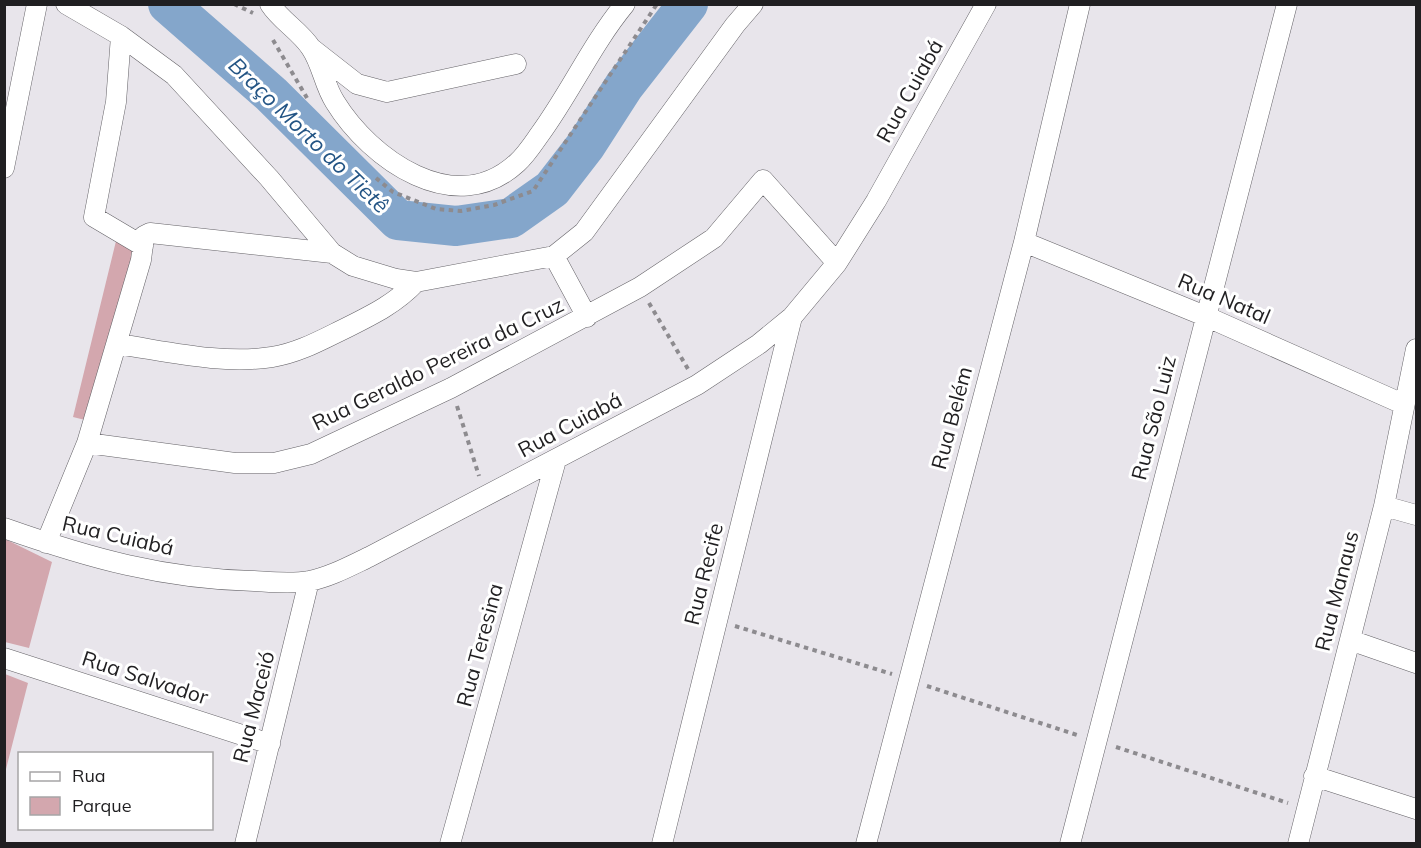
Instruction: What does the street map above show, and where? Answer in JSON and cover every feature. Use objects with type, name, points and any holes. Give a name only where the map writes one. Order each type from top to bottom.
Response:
[{"type":"street","points":[[4,168],[37,4]]},
{"type":"street","points":[[66,4],[121,36],[174,75],[269,178],[332,253],[353,266],[406,280],[554,256],[584,232],[735,25],[753,4]]},
{"type":"street","points":[[311,48],[335,103],[352,126],[375,149],[394,164],[427,181],[463,186],[500,175],[518,163],[547,124],[625,4]]},
{"type":"street","name":"Rua Cuiabá","points":[[4,528],[127,567],[236,581],[309,581],[359,562],[697,385],[759,344],[792,316],[837,262],[876,201],[986,4]]},
{"type":"street","name":"Rua Belém","points":[[866,843],[1024,242],[1080,4]]},
{"type":"street","name":"Rua São Luiz","points":[[1070,843],[1204,316],[1287,4]]},
{"type":"street","points":[[270,8],[311,48],[357,84],[387,92],[516,64]]},
{"type":"street","points":[[121,36],[116,102],[94,217],[147,239],[332,253]]},
{"type":"street","name":"Rua Geraldo Pereira da Cruz","points":[[87,443],[235,463],[274,463],[311,454],[346,440],[451,388],[640,287],[714,238],[764,180],[837,262]]},
{"type":"street","points":[[46,543],[87,443],[147,239]]},
{"type":"street","name":"Rua Natal","points":[[1024,242],[1204,316],[1404,404]]},
{"type":"street","points":[[554,256],[587,317]]},
{"type":"street","points":[[117,344],[218,357],[271,357],[310,345],[381,310],[398,300],[406,280]]},
{"type":"street","name":"Rua Recife","points":[[662,843],[792,316]]},
{"type":"street","name":"Rua Manaus","points":[[1298,843],[1384,506],[1404,404],[1414,375],[1416,349]]},
{"type":"street","name":"Rua Teresina","points":[[450,843],[556,460]]},
{"type":"street","points":[[1384,506],[1416,515]]},
{"type":"street","name":"Rua Maceió","points":[[245,843],[309,581]]},
{"type":"street","points":[[1350,640],[1416,663]]},
{"type":"street","name":"Rua Salvador","points":[[4,658],[270,744]]},
{"type":"street","points":[[1314,776],[1416,809]]},
{"type":"path","points":[[234,4],[270,8]]},
{"type":"path","points":[[369,173],[393,192],[436,208],[461,212],[494,205],[533,191],[657,4]]},
{"type":"path","points":[[271,36],[312,106]]},
{"type":"path","points":[[640,287],[697,385]]},
{"type":"path","points":[[451,388],[485,496]]},
{"type":"path","points":[[717,621],[908,679],[1306,808]]},
{"type":"green space","points":[[117,237],[136,250],[89,421],[73,417]]},
{"type":"green space","points":[[5,539],[52,562],[29,648],[5,642]]},
{"type":"green space","points":[[4,674],[28,683],[5,773]]},
{"type":"waterway","name":"Braço Morto do Tietê","points":[[168,4],[271,94],[398,220],[456,226],[511,218],[552,189],[586,145],[624,86],[688,4]]}]
